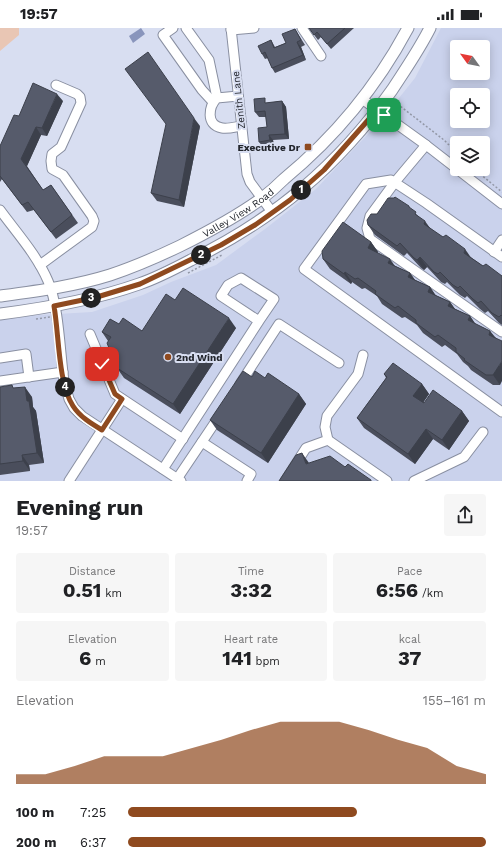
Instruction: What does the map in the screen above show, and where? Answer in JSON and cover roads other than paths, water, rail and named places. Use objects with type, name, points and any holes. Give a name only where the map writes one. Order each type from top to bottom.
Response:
[{"type":"main road","name":"Valley View Road","points":[[0,296],[76,283],[109,275],[150,260],[204,234],[262,198],[300,166],[332,136],[388,64],[408,28]]},
{"type":"main road","name":"Valley View Road","points":[[0,314],[54,306],[97,297],[140,284],[221,245],[272,212],[290,200],[324,170],[377,110],[402,75],[430,28]]},
{"type":"street","points":[[173,28],[163,35],[202,90],[215,100],[238,96]]},
{"type":"street","points":[[186,28],[209,60],[215,100],[211,107],[210,116],[214,124],[222,128],[241,126]]},
{"type":"street","points":[[231,29],[254,28]]},
{"type":"street","points":[[302,28],[321,56]]},
{"type":"street","name":"Zenith Lane","points":[[231,29],[247,174],[250,182],[272,212]]},
{"type":"street","points":[[40,265],[92,227],[94,221],[63,176],[52,169],[50,161],[52,154],[60,147],[81,103],[80,97],[77,94],[56,85]]},
{"type":"street","points":[[362,99],[426,145],[502,204]]},
{"type":"street","points":[[426,145],[395,182],[368,220],[367,228],[370,239],[502,332]]},
{"type":"street","points":[[501,410],[304,269],[366,184],[391,180],[502,257]]},
{"type":"street","points":[[0,210],[40,265],[51,288],[66,390],[74,408],[82,416],[179,480],[226,405]]},
{"type":"street","points":[[494,252],[502,240]]},
{"type":"street","points":[[163,469],[274,299],[241,278],[228,285],[221,296],[259,321]]},
{"type":"street","points":[[234,393],[279,324],[339,363]]},
{"type":"street","points":[[90,334],[115,394],[183,438]]},
{"type":"street","points":[[0,358],[26,354],[29,377]]},
{"type":"street","points":[[363,355],[358,374],[327,416],[325,427],[328,440],[387,481]]},
{"type":"street","points":[[0,381],[63,372]]},
{"type":"street","points":[[68,481],[122,399]]},
{"type":"street","points":[[414,481],[464,457],[482,432]]},
{"type":"street","points":[[285,481],[306,448],[328,440]]},
{"type":"street","points":[[202,442],[251,474],[247,481]]},
{"type":"place","name":"Executive Dr","points":[[308,147]]},
{"type":"place","name":"2nd Wind","points":[[168,357]]}]
